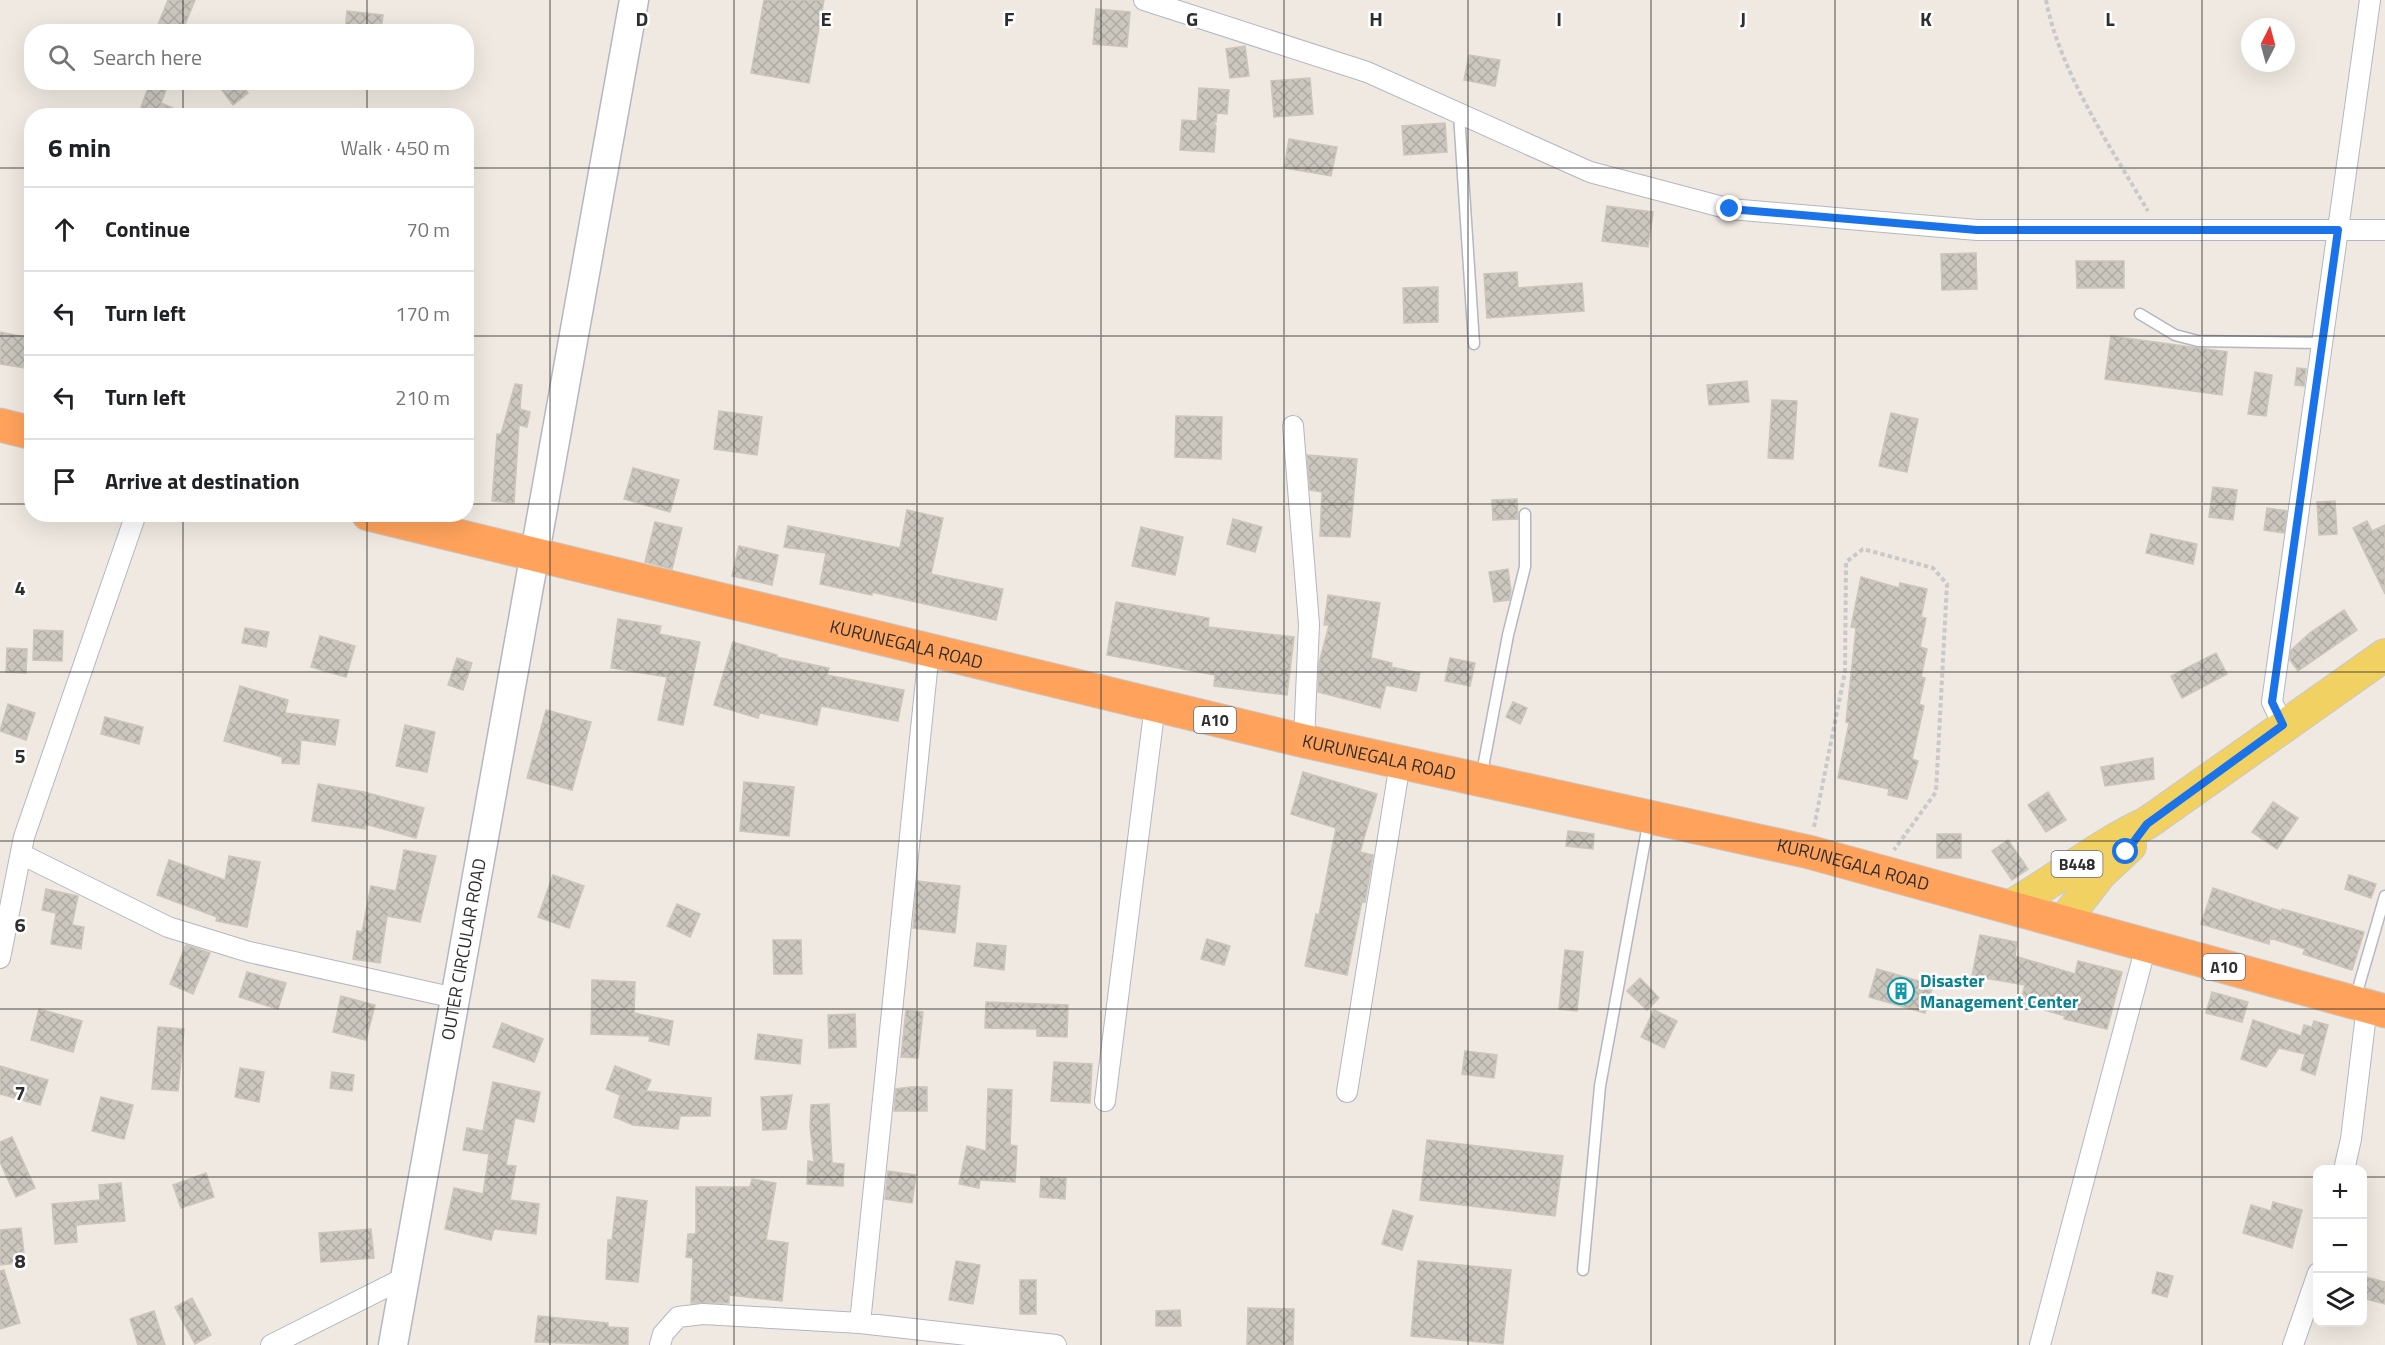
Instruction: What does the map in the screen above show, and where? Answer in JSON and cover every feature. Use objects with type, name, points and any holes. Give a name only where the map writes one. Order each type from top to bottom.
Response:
[{"type":"highway","points":[[0,425],[24,431]]},
{"type":"highway","name":"KURUNEGALA ROAD","points":[[401,522],[1304,741],[1809,852],[2369,1006]]},
{"type":"main road","name":"B448","points":[[2009,907],[2065,874],[2110,840],[2147,824],[2283,725],[2385,655]]},
{"type":"main road","name":"B448","points":[[2063,922],[2100,874],[2126,852],[2147,824]]},
{"type":"street","name":"OUTER CIRCULAR ROAD","points":[[393,1345],[634,0]]},
{"type":"street","points":[[1144,0],[1367,72],[1590,172],[1730,209],[1977,230],[2385,230]]},
{"type":"street","points":[[2283,725],[2272,702],[2370,0]]},
{"type":"street","points":[[1293,426],[1309,624],[1304,741]]},
{"type":"street","points":[[0,958],[21,854],[133,522]]},
{"type":"street","points":[[860,1323],[929,651]]},
{"type":"street","points":[[1105,1101],[1155,705]]},
{"type":"street","points":[[1347,1092],[1400,763]]},
{"type":"street","points":[[21,854],[168,927],[249,952],[454,998]]},
{"type":"street","points":[[2040,1345],[2146,946]]},
{"type":"street","points":[[2345,1165],[2351,1139],[2369,1006]]},
{"type":"street","points":[[2293,1345],[2318,1273]]},
{"type":"street","points":[[271,1345],[404,1278]]},
{"type":"street","points":[[660,1345],[663,1334],[678,1317],[703,1314],[860,1323],[1056,1345]]},
{"type":"lane","points":[[1459,114],[1474,344]]},
{"type":"lane","points":[[2140,314],[2175,335],[2198,341],[2322,343]]},
{"type":"lane","points":[[1480,781],[1508,635],[1525,567],[1525,514]]},
{"type":"lane","points":[[1583,1270],[1600,1086],[1649,818]]},
{"type":"lane","points":[[2369,1006],[2385,896]]},
{"type":"path","points":[[2046,0],[2052,31],[2103,135],[2159,230]]},
{"type":"path","points":[[1809,852],[1845,672],[1846,562],[1863,549],[1893,555],[1933,567],[1947,584],[1936,792],[1879,870]]},
{"type":"building","points":[[168,0],[195,0],[185,24],[158,24]]},
{"type":"building","points":[[764,0],[824,0],[809,83],[751,73]]},
{"type":"building","points":[[1096,9],[1130,12],[1127,47],[1093,44]]},
{"type":"building","points":[[347,11],[383,15],[382,24],[346,24]]},
{"type":"building","points":[[1245,46],[1249,76],[1230,78],[1226,49]]},
{"type":"building","points":[[1469,55],[1500,60],[1495,86],[1464,80]]},
{"type":"building","points":[[1310,78],[1313,114],[1274,117],[1271,81]]},
{"type":"building","points":[[1199,88],[1229,90],[1227,114],[1217,113],[1216,122],[1213,122],[1216,126],[1214,152],[1180,150],[1182,120],[1197,121]]},
{"type":"building","points":[[147,90],[166,90],[161,103],[173,108],[141,108]]},
{"type":"building","points":[[222,90],[246,90],[248,93],[233,105]]},
{"type":"building","points":[[1445,123],[1447,152],[1404,155],[1402,126]]},
{"type":"building","points":[[1289,139],[1337,147],[1331,176],[1284,168]]},
{"type":"building","points":[[1607,206],[1653,212],[1648,247],[1602,241]]},
{"type":"building","points":[[1976,253],[1977,289],[1942,290],[1941,254]]},
{"type":"building","points":[[2076,261],[2124,261],[2124,288],[2077,288]]},
{"type":"building","points":[[1517,272],[1518,288],[1582,283],[1584,311],[1487,318],[1484,274]]},
{"type":"building","points":[[1438,287],[1438,322],[1404,323],[1403,288]]},
{"type":"building","points":[[0,332],[24,336],[24,368],[0,364]]},
{"type":"building","points":[[2111,336],[2227,352],[2222,395],[2105,379]]},
{"type":"building","points":[[2297,368],[2306,369],[2304,386],[2295,385]]},
{"type":"building","points":[[2255,372],[2272,375],[2266,416],[2248,414]]},
{"type":"building","points":[[1747,381],[1749,402],[1709,405],[1707,385]]},
{"type":"building","points":[[515,384],[522,385],[520,409],[530,412],[527,427],[519,425],[514,503],[492,501],[497,434],[501,434]]},
{"type":"building","points":[[1772,400],[1797,401],[1793,459],[1768,458]]},
{"type":"building","points":[[719,411],[762,417],[757,455],[714,449]]},
{"type":"building","points":[[1891,413],[1918,419],[1907,472],[1879,466]]},
{"type":"building","points":[[1176,416],[1222,417],[1221,459],[1175,457]]},
{"type":"building","points":[[1307,455],[1357,459],[1350,537],[1320,536],[1322,492],[1310,490]]},
{"type":"building","points":[[633,468],[679,480],[670,512],[624,499]]},
{"type":"building","points":[[2213,487],[2237,490],[2233,520],[2209,517]]},
{"type":"building","points":[[1517,499],[1518,519],[1493,520],[1492,500]]},
{"type":"building","points":[[2335,501],[2337,534],[2319,535],[2317,502]]},
{"type":"building","points":[[2267,508],[2287,511],[2284,533],[2264,530]]},
{"type":"building","points":[[907,510],[943,518],[931,574],[1003,589],[996,620],[872,592],[872,595],[820,584],[826,553],[784,547],[788,526],[900,548]]},
{"type":"building","points":[[1233,519],[1262,527],[1255,552],[1227,544]]},
{"type":"building","points":[[2367,521],[2372,531],[2385,525],[2385,594],[2353,528]]},
{"type":"building","points":[[655,522],[682,528],[672,569],[645,562]]},
{"type":"building","points":[[1141,527],[1183,537],[1175,575],[1132,566]]},
{"type":"building","points":[[2151,534],[2197,544],[2193,564],[2146,553]]},
{"type":"building","points":[[739,546],[778,555],[772,585],[732,576]]},
{"type":"building","points":[[1508,569],[1511,591],[1509,600],[1494,602],[1489,572]]},
{"type":"building","points":[[1861,577],[1899,588],[1900,583],[1927,589],[1921,617],[1926,618],[1920,647],[1927,649],[1921,677],[1925,678],[1919,704],[1924,706],[1912,759],[1918,761],[1907,799],[1888,795],[1889,789],[1838,778],[1849,723],[1846,722],[1856,628],[1851,627]]},
{"type":"building","points":[[1328,595],[1380,603],[1371,658],[1392,663],[1391,667],[1420,673],[1416,691],[1386,685],[1380,708],[1318,692],[1319,663],[1329,625],[1324,625]]},
{"type":"building","points":[[1116,602],[1209,618],[1208,627],[1294,637],[1287,695],[1214,686],[1215,675],[1107,655]]},
{"type":"building","points":[[2344,610],[2357,630],[2298,671],[2290,660],[2291,650],[2311,632]]},
{"type":"building","points":[[618,619],[661,626],[659,634],[700,642],[683,725],[658,720],[667,677],[611,668]]},
{"type":"building","points":[[245,628],[269,632],[266,647],[242,643]]},
{"type":"building","points":[[34,630],[63,631],[62,661],[33,660]]},
{"type":"building","points":[[320,636],[355,646],[346,677],[311,667]]},
{"type":"building","points":[[733,642],[777,655],[776,657],[829,668],[827,675],[904,690],[898,721],[821,706],[817,725],[760,713],[758,718],[714,705]]},
{"type":"building","points":[[7,648],[27,649],[26,673],[6,672]]},
{"type":"building","points":[[2216,653],[2227,674],[2182,698],[2171,676]]},
{"type":"building","points":[[457,658],[472,663],[463,690],[448,685]]},
{"type":"building","points":[[1450,658],[1475,663],[1470,686],[1445,681]]},
{"type":"building","points":[[240,686],[288,700],[285,713],[339,720],[335,745],[301,740],[299,764],[282,763],[282,757],[224,741]]},
{"type":"building","points":[[1513,702],[1527,708],[1520,724],[1506,717]]},
{"type":"building","points":[[8,704],[35,713],[26,740],[0,731]]},
{"type":"building","points":[[546,710],[591,722],[572,790],[527,778]]},
{"type":"building","points":[[105,717],[143,727],[139,744],[101,734]]},
{"type":"building","points":[[405,725],[435,732],[427,772],[396,766]]},
{"type":"building","points":[[2153,758],[2154,779],[2105,786],[2101,767]]},
{"type":"building","points":[[1303,772],[1377,794],[1360,852],[1373,855],[1365,902],[1362,901],[1347,975],[1305,966],[1316,914],[1319,915],[1336,828],[1291,814]]},
{"type":"building","points":[[744,782],[794,787],[789,836],[740,831]]},
{"type":"building","points":[[318,784],[364,792],[424,808],[416,838],[365,824],[365,829],[312,821]]},
{"type":"building","points":[[2048,792],[2066,820],[2046,832],[2028,805]]},
{"type":"building","points":[[2273,802],[2298,818],[2277,849],[2252,832]]},
{"type":"building","points":[[1568,831],[1594,834],[1593,849],[1566,846]]},
{"type":"building","points":[[1937,834],[1961,834],[1961,858],[1937,858]]},
{"type":"building","points":[[2008,840],[2028,869],[2012,880],[1992,851]]},
{"type":"building","points":[[404,850],[436,856],[420,922],[387,916],[380,963],[353,959],[357,931],[362,932],[371,886],[396,891]]},
{"type":"building","points":[[229,856],[260,862],[247,927],[216,921],[217,917],[157,895],[169,860],[225,880]]},
{"type":"building","points":[[553,875],[584,886],[569,928],[538,917]]},
{"type":"building","points":[[2349,875],[2376,884],[2371,898],[2345,889]]},
{"type":"building","points":[[917,881],[960,886],[955,933],[913,928]]},
{"type":"building","points":[[2213,888],[2281,911],[2282,909],[2364,932],[2352,970],[2303,954],[2305,949],[2270,938],[2269,944],[2201,924]]},
{"type":"building","points":[[46,889],[78,896],[72,925],[84,927],[81,949],[51,944],[56,913],[42,910]]},
{"type":"building","points":[[677,904],[700,914],[690,937],[667,926]]},
{"type":"building","points":[[1980,935],[2017,942],[2015,956],[2075,974],[2078,961],[2122,972],[2107,1029],[2064,1019],[2065,1016],[2020,1003],[2025,985],[1972,976]]},
{"type":"building","points":[[1207,939],[1230,946],[1224,965],[1201,959]]},
{"type":"building","points":[[773,940],[801,940],[802,974],[774,974]]},
{"type":"building","points":[[977,943],[1006,946],[1004,970],[974,966]]},
{"type":"building","points":[[186,945],[210,953],[193,994],[170,984]]},
{"type":"building","points":[[1565,950],[1583,952],[1577,1011],[1559,1009]]},
{"type":"building","name":"Disaster Management Center","points":[[1877,969],[1933,985],[1925,1013],[1869,997]]},
{"type":"building","points":[[247,972],[286,983],[278,1009],[239,997]]},
{"type":"building","points":[[1640,978],[1659,998],[1647,1010],[1627,991]]},
{"type":"building","points":[[592,980],[635,982],[634,1013],[673,1021],[669,1045],[649,1041],[650,1036],[591,1034]]},
{"type":"building","points":[[2212,992],[2248,1002],[2242,1022],[2206,1013]]},
{"type":"building","points":[[341,996],[375,1005],[366,1040],[333,1032]]},
{"type":"building","points":[[986,1002],[1068,1005],[1067,1037],[1037,1036],[1037,1029],[985,1028]]},
{"type":"building","points":[[39,1009],[82,1021],[73,1052],[31,1040]]},
{"type":"building","points":[[906,1010],[923,1012],[918,1058],[901,1057]]},
{"type":"building","points":[[1654,1010],[1677,1021],[1664,1048],[1641,1037]]},
{"type":"building","points":[[855,1014],[856,1047],[829,1048],[828,1015]]},
{"type":"building","points":[[2253,1020],[2301,1036],[2304,1025],[2312,1027],[2314,1021],[2328,1025],[2315,1075],[2301,1070],[2305,1054],[2279,1048],[2266,1067],[2241,1059]]},
{"type":"building","points":[[502,1023],[543,1039],[534,1062],[493,1047]]},
{"type":"building","points":[[158,1027],[184,1029],[178,1091],[152,1089]]},
{"type":"building","points":[[758,1034],[802,1040],[800,1064],[755,1059]]},
{"type":"building","points":[[1465,1051],[1497,1055],[1494,1078],[1462,1074]]},
{"type":"building","points":[[1054,1062],[1092,1064],[1090,1103],[1051,1101]]},
{"type":"building","points":[[0,1066],[48,1080],[40,1105],[0,1094]]},
{"type":"building","points":[[615,1066],[651,1080],[646,1091],[711,1098],[710,1116],[680,1116],[678,1129],[633,1125],[614,1117],[620,1095],[606,1089]]},
{"type":"building","points":[[240,1068],[264,1072],[259,1102],[235,1097]]},
{"type":"building","points":[[332,1072],[354,1075],[352,1091],[330,1088]]},
{"type":"building","points":[[493,1082],[540,1092],[534,1122],[515,1118],[506,1165],[516,1166],[510,1200],[539,1204],[536,1234],[494,1229],[491,1240],[445,1229],[454,1188],[483,1194],[489,1154],[463,1150],[467,1128],[483,1131]]},
{"type":"building","points":[[927,1087],[927,1111],[894,1111],[896,1089]]},
{"type":"building","points":[[988,1089],[1012,1090],[1010,1145],[1017,1146],[1015,1182],[980,1180],[979,1188],[959,1184],[967,1146],[986,1151]]},
{"type":"building","points":[[792,1095],[786,1129],[763,1130],[761,1097]]},
{"type":"building","points":[[101,1097],[133,1105],[124,1139],[92,1131]]},
{"type":"building","points":[[829,1104],[832,1163],[844,1164],[843,1186],[807,1184],[808,1161],[814,1162],[810,1127],[811,1105]]},
{"type":"building","points":[[12,1137],[35,1188],[16,1197],[0,1162],[0,1142]]},
{"type":"building","points":[[1427,1140],[1563,1156],[1555,1216],[1420,1200]]},
{"type":"building","points":[[888,1171],[916,1175],[912,1203],[885,1199]]},
{"type":"building","points":[[206,1173],[214,1197],[181,1208],[173,1185]]},
{"type":"building","points":[[1041,1177],[1066,1178],[1065,1199],[1040,1197]]},
{"type":"building","points":[[752,1179],[776,1183],[766,1240],[788,1243],[782,1301],[729,1295],[729,1303],[691,1303],[693,1258],[686,1257],[688,1234],[696,1234],[696,1187],[750,1187]]},
{"type":"building","points":[[121,1183],[125,1221],[76,1225],[77,1242],[55,1244],[52,1204],[100,1200],[99,1185]]},
{"type":"building","points":[[617,1197],[647,1201],[638,1282],[606,1279],[608,1240],[612,1240]]},
{"type":"building","points":[[2273,1202],[2302,1210],[2292,1248],[2243,1233],[2251,1205],[2271,1211]]},
{"type":"building","points":[[1393,1210],[1413,1216],[1402,1250],[1382,1244]]},
{"type":"building","points":[[21,1228],[25,1262],[0,1265],[0,1230]]},
{"type":"building","points":[[371,1229],[374,1258],[321,1262],[319,1233]]},
{"type":"building","points":[[956,1261],[980,1265],[973,1304],[949,1300]]},
{"type":"building","points":[[1418,1261],[1511,1270],[1503,1344],[1411,1336]]},
{"type":"building","points":[[4,1270],[20,1323],[0,1329],[0,1271]]},
{"type":"building","points":[[2157,1272],[2173,1276],[2167,1297],[2152,1293]]},
{"type":"building","points":[[2367,1277],[2385,1282],[2385,1304],[2367,1299]]},
{"type":"building","points":[[1020,1280],[1036,1280],[1036,1314],[1020,1314]]},
{"type":"building","points":[[192,1298],[211,1335],[195,1344],[175,1307]]},
{"type":"building","points":[[1248,1308],[1294,1309],[1293,1345],[1247,1345]]},
{"type":"building","points":[[1180,1310],[1181,1326],[1156,1326],[1156,1311]]},
{"type":"building","points":[[154,1311],[165,1345],[138,1345],[130,1319]]},
{"type":"building","points":[[538,1316],[608,1323],[608,1327],[628,1328],[628,1345],[535,1342]]},
{"type":"place","name":"Disaster Management Center","points":[[1901,991]]},
{"type":"route","points":[[1730,209],[1977,230],[2338,230],[2272,702],[2283,725],[2147,824],[2126,852]]}]
